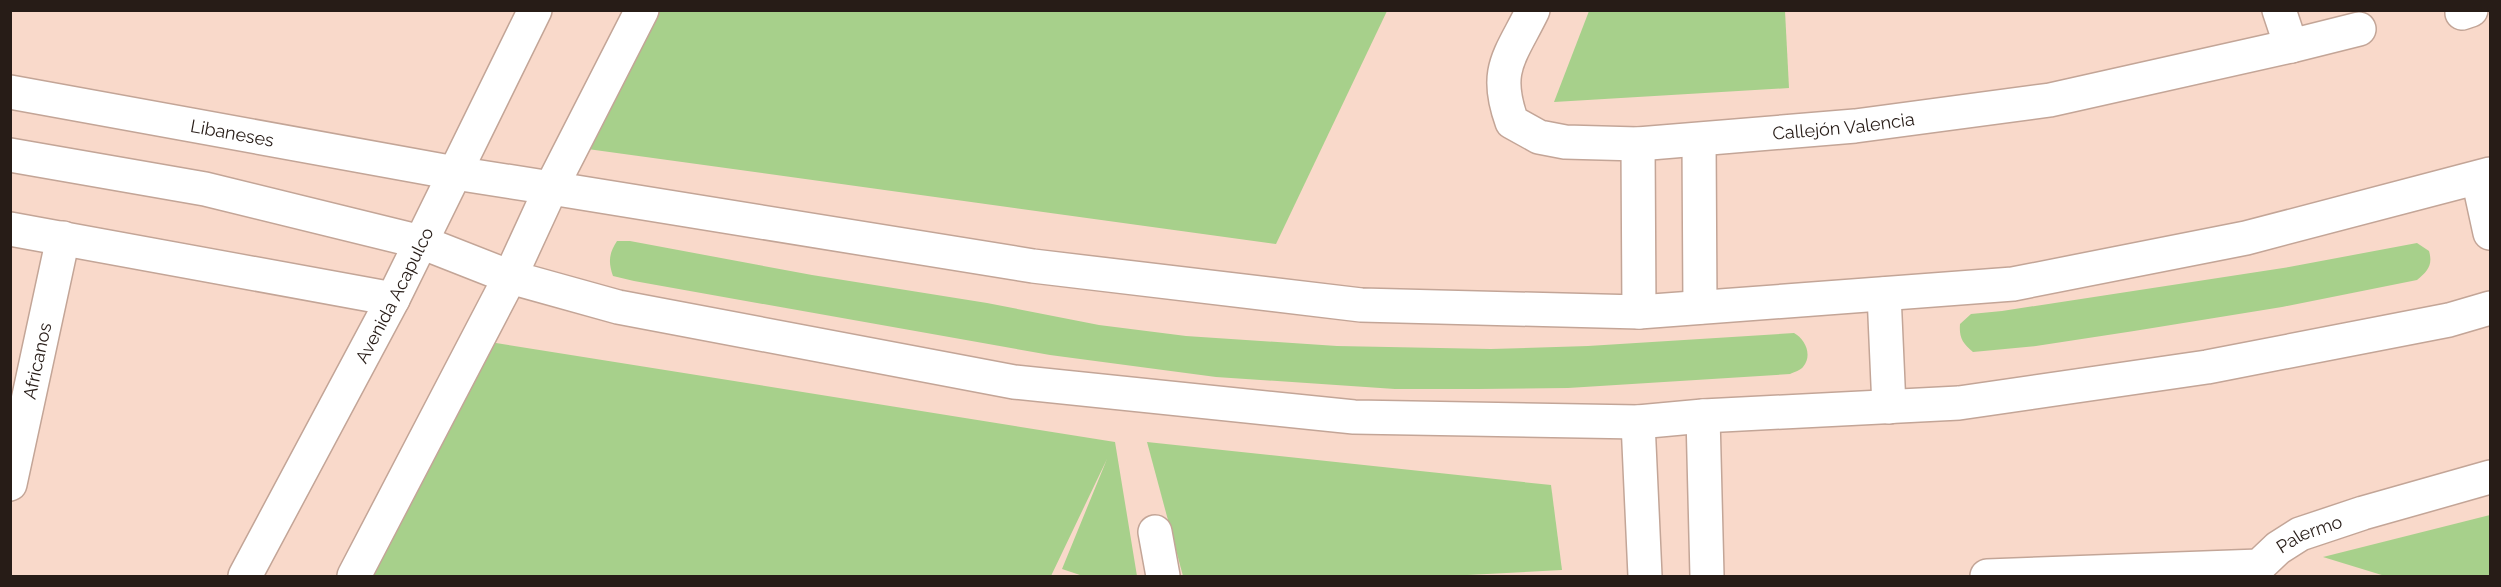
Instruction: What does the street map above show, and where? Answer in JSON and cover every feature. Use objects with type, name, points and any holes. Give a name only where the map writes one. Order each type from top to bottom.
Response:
[{"type":"street","name":"Avenida Acapulco","points":[[245,576],[393,299],[535,10]]},
{"type":"street","points":[[354,576],[510,277],[551,188],[642,10]]},
{"type":"street","name":"Callejón Valencia","points":[[1533,10],[1504,68],[1504,98],[1512,122],[1539,137],[1565,142],[1638,144],[1699,141],[1855,126],[2050,100],[2359,29]]},
{"type":"street","points":[[2279,10],[2291,46]]},
{"type":"street","name":"Libaneses","points":[[10,92],[455,173],[1033,266],[1361,304],[1639,312],[2013,284],[2246,238],[2484,176]]},
{"type":"street","points":[[1699,141],[1700,307]]},
{"type":"street","points":[[1638,144],[1639,312]]},
{"type":"street","points":[[10,155],[205,189],[421,242],[510,277],[618,307],[1014,382],[1354,417],[1638,422],[1703,416],[1959,403],[2207,366],[2448,320],[2490,308]]},
{"type":"street","points":[[2484,176],[2490,232]]},
{"type":"street","points":[[10,228],[393,299]]},
{"type":"street","name":"Africanos","points":[[10,484],[63,238]]},
{"type":"street","points":[[1884,294],[1889,407]]},
{"type":"street","points":[[1703,416],[1707,576]]},
{"type":"street","points":[[1638,422],[1645,576]]},
{"type":"street","name":"Palermo","points":[[1987,576],[2263,571],[2278,548],[2300,534],[2363,513],[2490,477]]},
{"type":"street","points":[[1155,532],[1162,576]]},
{"type":"green space","points":[[646,11],[1387,11],[1276,244],[573,147]]},
{"type":"green space","points":[[1589,11],[1785,11],[1789,88],[1554,102]]},
{"type":"green space","points":[[617,241],[630,241],[812,275],[987,303],[1099,325],[1186,336],[1337,346],[1491,349],[1588,346],[1794,333],[1804,343],[1807,357],[1802,368],[1790,374],[1568,388],[1395,389],[1216,377],[1050,355],[634,281],[613,276],[610,258]]},
{"type":"green space","points":[[2417,243],[2429,251],[2430,264],[2427,271],[2417,280],[2282,307],[2036,346],[1973,352],[1964,343],[1960,333],[1960,324],[1971,314],[2289,267]]},
{"type":"green space","points":[[465,338],[1115,442],[1137,576],[1083,576],[1062,569],[1107,459],[1051,576],[340,576]]},
{"type":"green space","points":[[1147,442],[1551,485],[1562,570],[1448,576],[1183,576]]},
{"type":"green space","points":[[2490,515],[2490,576],[2385,576],[2323,557]]}]
